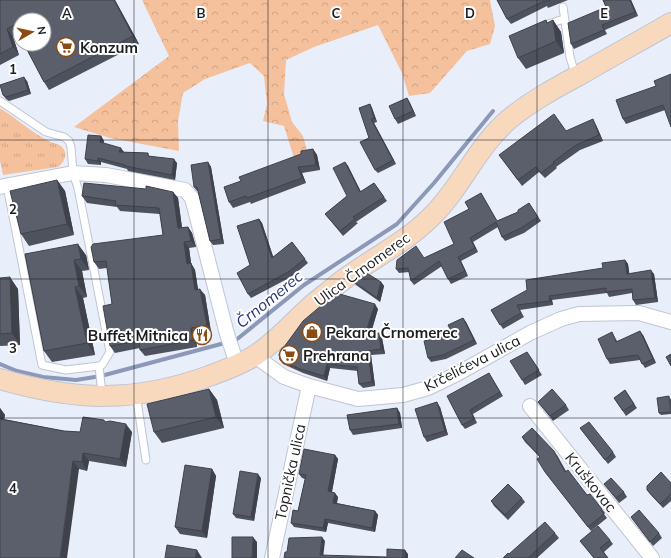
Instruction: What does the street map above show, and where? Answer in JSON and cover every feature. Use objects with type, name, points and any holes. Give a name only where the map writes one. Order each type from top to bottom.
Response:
[{"type":"street","name":"Ulica Črnomerec","points":[[0,380],[50,392],[80,396],[102,390],[136,394],[180,386],[234,356],[255,356],[270,345],[312,305],[342,282],[401,242],[430,218],[451,196],[487,141],[506,122],[528,104],[671,23]]},
{"type":"street","points":[[4,187],[73,174],[106,175],[185,190],[192,198],[234,356]]},
{"type":"street","name":"Krčelićeva ulica","points":[[255,356],[284,377],[309,386],[358,399],[403,394],[428,388],[530,333],[561,319],[591,313],[639,313],[671,322]]},
{"type":"street","name":"Topnička ulica","points":[[272,558],[309,386]]},
{"type":"street","name":"Kruškovac","points":[[530,406],[652,558]]},
{"type":"lane","points":[[562,7],[570,57],[576,77]]},
{"type":"lane","points":[[538,28],[564,19]]},
{"type":"lane","points":[[0,101],[46,132],[64,137],[69,141],[71,147],[73,174],[78,188],[110,352],[102,365],[99,367],[66,370],[42,365],[4,187]]},
{"type":"lane","points":[[99,367],[102,390]]},
{"type":"lane","points":[[136,394],[146,460]]},
{"type":"green space","points":[[142,0],[490,0],[495,26],[490,44],[467,51],[430,93],[409,96],[402,73],[378,25],[314,47],[286,60],[284,94],[292,122],[303,136],[308,154],[294,158],[284,126],[263,121],[267,104],[264,76],[250,63],[205,79],[183,93],[178,121],[179,151],[110,138],[74,127],[169,56]]},
{"type":"green space","points":[[0,108],[36,134],[61,146],[65,153],[64,161],[58,167],[3,175],[0,161]]},
{"type":"building","name":"Konzum","points":[[0,0],[114,0],[133,36],[44,82],[28,52],[52,52],[52,12],[12,12],[12,26],[7,29],[12,48],[0,54]]},
{"type":"building","points":[[497,0],[550,0],[544,1],[507,19]]},
{"type":"building","points":[[603,0],[630,0],[635,12],[602,25],[604,30],[571,44],[568,23],[606,7]]},
{"type":"building","points":[[546,20],[547,23],[553,20],[556,41],[518,58],[509,36]]},
{"type":"building","points":[[671,74],[671,127],[663,105],[623,119],[616,100],[656,86],[654,81]]},
{"type":"building","points":[[24,77],[28,90],[6,97],[3,95],[0,85]]},
{"type":"building","points":[[407,98],[413,111],[395,119],[389,106]]},
{"type":"building","points":[[370,104],[374,118],[371,119],[393,160],[375,170],[360,142],[369,138],[359,108]]},
{"type":"building","points":[[554,114],[566,131],[593,119],[599,135],[576,145],[541,173],[536,167],[518,180],[499,155]]},
{"type":"building","points":[[88,135],[101,136],[100,142],[121,148],[119,152],[148,153],[148,156],[174,159],[172,175],[125,166],[98,158],[98,161],[85,159]]},
{"type":"building","points":[[313,149],[316,165],[298,167],[302,178],[247,198],[246,196],[229,202],[224,187],[241,181],[239,177],[301,154],[301,151]]},
{"type":"building","points":[[208,162],[221,239],[210,241],[197,187],[194,187],[191,165]]},
{"type":"building","points":[[345,162],[360,192],[374,183],[384,197],[353,217],[355,219],[340,231],[325,214],[347,196],[333,168]]},
{"type":"building","points":[[57,180],[67,224],[21,234],[10,191]]},
{"type":"building","points":[[84,183],[146,189],[146,186],[173,192],[178,228],[188,227],[191,241],[184,242],[187,264],[191,263],[195,290],[200,289],[207,325],[191,328],[193,340],[140,350],[139,341],[110,346],[103,306],[112,304],[106,261],[94,262],[91,247],[93,244],[163,235],[159,208],[115,205],[116,201],[82,196]]},
{"type":"building","points":[[481,193],[497,221],[518,212],[518,210],[529,203],[538,217],[521,228],[502,237],[496,222],[470,238],[475,248],[458,257],[465,271],[448,279],[439,261],[411,281],[408,268],[396,269],[397,260],[416,246],[424,258],[454,244],[444,222],[469,209],[465,202]]},
{"type":"building","points":[[259,219],[272,258],[292,242],[305,259],[288,272],[248,294],[237,273],[250,265],[237,226]]},
{"type":"building","points":[[78,244],[81,259],[74,260],[79,286],[75,287],[87,343],[44,351],[25,254]]},
{"type":"building","points":[[625,260],[627,274],[651,270],[655,298],[633,300],[632,289],[606,292],[606,288],[549,296],[550,301],[517,305],[521,313],[500,325],[491,310],[527,290],[526,280],[603,268],[602,263]]},
{"type":"building","points":[[365,272],[381,282],[377,298],[353,281]]},
{"type":"building","points":[[10,277],[12,333],[0,334],[0,278]]},
{"type":"building","points":[[336,293],[375,304],[365,335],[379,333],[381,349],[368,351],[372,382],[359,384],[357,367],[327,364],[324,376],[300,369],[280,360],[279,354],[303,321]]},
{"type":"building","points":[[463,318],[474,340],[443,355],[428,358],[424,341],[453,335],[448,325]]},
{"type":"building","points":[[640,331],[653,359],[642,364],[638,355],[607,359],[598,339],[612,332],[616,342]]},
{"type":"building","points":[[527,352],[539,370],[522,380],[510,361]]},
{"type":"building","points":[[671,354],[671,366],[666,357]]},
{"type":"building","points":[[489,373],[500,392],[470,410],[474,419],[462,425],[447,396]]},
{"type":"building","points":[[209,389],[216,417],[154,432],[147,404]]},
{"type":"building","points":[[552,389],[566,405],[550,416],[538,402]]},
{"type":"building","points":[[625,390],[634,404],[623,411],[614,398]]},
{"type":"building","points":[[669,396],[671,412],[659,413],[657,398]]},
{"type":"building","points":[[437,402],[445,431],[424,437],[415,409]]},
{"type":"building","points":[[397,408],[399,424],[350,430],[347,415]]},
{"type":"building","points":[[83,417],[104,420],[105,422],[110,421],[126,424],[120,459],[83,453],[82,462],[73,461],[60,558],[0,558],[0,419],[64,431],[80,432]]},
{"type":"building","points":[[589,422],[613,452],[605,460],[580,428]]},
{"type":"building","points":[[532,428],[554,451],[565,472],[568,470],[587,495],[590,494],[602,509],[601,510],[604,514],[588,527],[545,472],[537,459],[540,457],[522,437]]},
{"type":"building","points":[[304,449],[335,455],[328,491],[335,493],[333,503],[375,511],[372,528],[325,519],[323,528],[291,523],[293,510],[298,511],[306,475],[299,474]]},
{"type":"building","points":[[185,465],[212,469],[202,531],[175,527]]},
{"type":"building","points":[[240,471],[258,474],[251,517],[233,514]]},
{"type":"building","points":[[661,472],[671,483],[671,494],[660,504],[647,490],[647,486]]},
{"type":"building","points":[[611,478],[624,492],[616,498],[604,484]]},
{"type":"building","points":[[508,484],[522,498],[505,515],[491,501]]},
{"type":"building","points":[[639,510],[659,533],[650,542],[631,517]]},
{"type":"building","points":[[545,522],[555,533],[528,558],[503,558],[508,553],[509,554]]},
{"type":"building","points":[[598,526],[610,540],[600,548],[608,558],[594,558],[580,541]]},
{"type":"building","points":[[232,537],[253,537],[252,558],[232,558]]},
{"type":"building","points":[[322,537],[320,555],[387,557],[387,549],[405,550],[405,558],[284,558],[285,552],[287,552],[289,538]]},
{"type":"building","points":[[167,545],[197,550],[195,558],[165,558]]},
{"type":"building","points":[[462,550],[474,558],[455,558]]},
{"type":"waterway","name":"Črnomerec","points":[[0,364],[17,371],[43,377],[76,380],[101,376],[236,340],[304,285],[397,224],[434,183],[493,111]]},
{"type":"place","name":"Konzum","points":[[66,47]]},
{"type":"place","name":"Pekara Črnomerec","points":[[312,332]]},
{"type":"place","name":"Buffet Mitnica","points":[[202,335]]},
{"type":"place","name":"Prehrana","points":[[289,355]]}]
